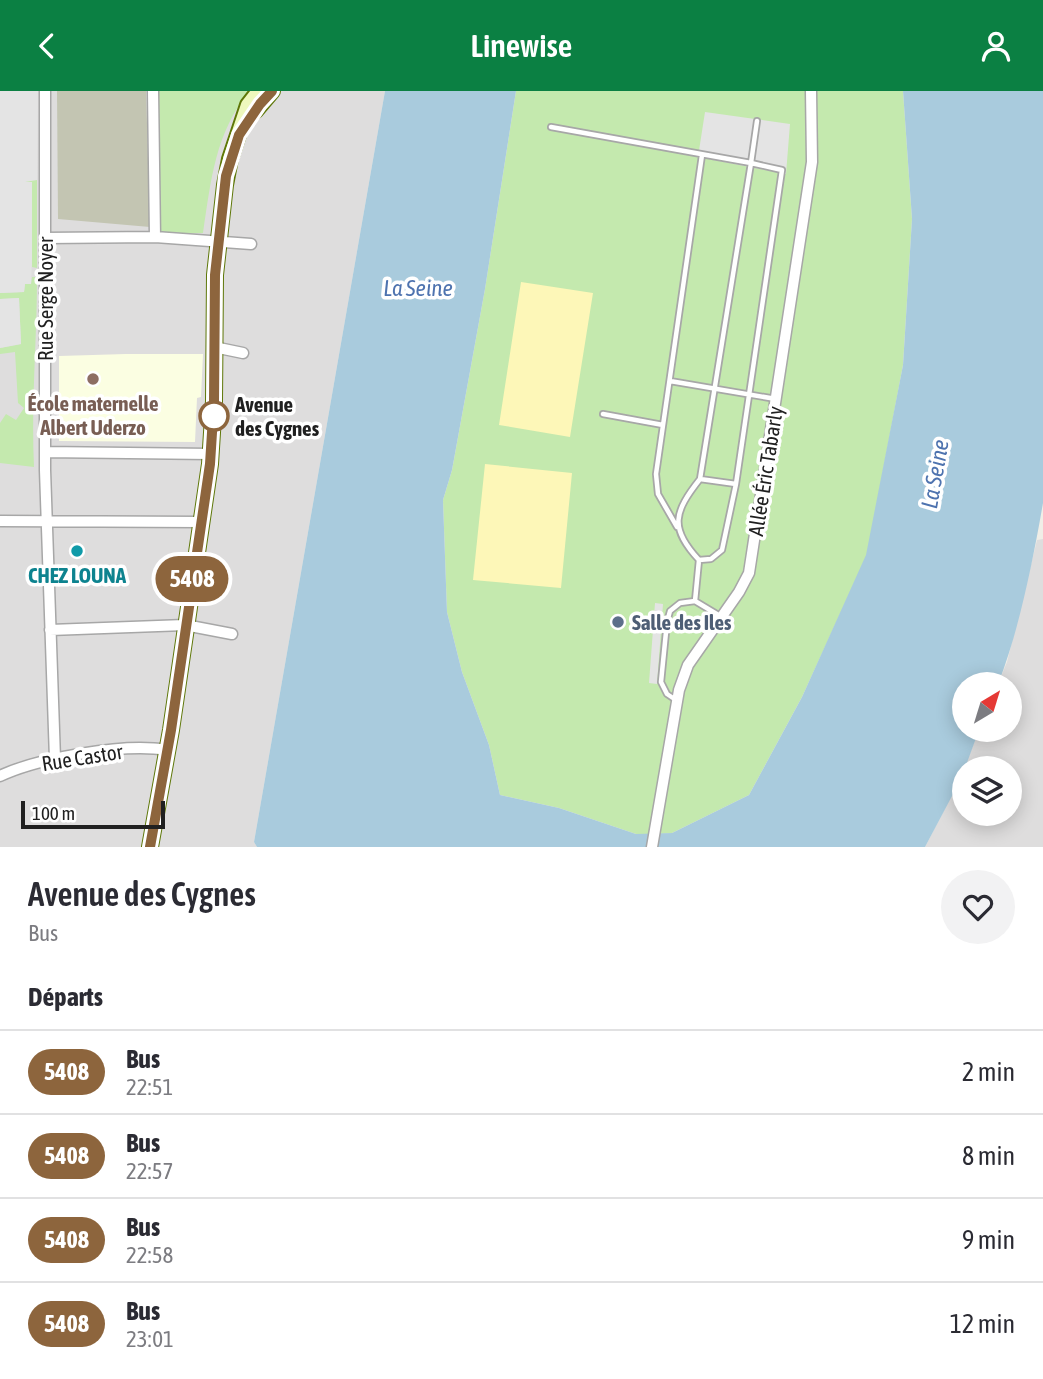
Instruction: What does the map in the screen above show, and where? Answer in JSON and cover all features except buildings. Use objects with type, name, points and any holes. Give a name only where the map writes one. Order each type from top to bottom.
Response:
[{"type":"main road","points":[[150,847],[171,730],[211,454],[218,241],[227,169],[248,105],[259,91]]},
{"type":"main road","points":[[239,135],[272,91]]},
{"type":"street","name":"Rue Serge Noyer","points":[[45,91],[45,452],[55,759]]},
{"type":"street","points":[[153,91],[155,237]]},
{"type":"street","name":"Allée Éric Tabarly","points":[[652,847],[677,701],[688,665],[739,592],[749,573],[812,162],[811,91]]},
{"type":"street","points":[[45,238],[155,237],[251,244]]},
{"type":"street","points":[[214,347],[243,353]]},
{"type":"street","points":[[45,452],[211,454]]},
{"type":"street","points":[[0,521],[201,523]]},
{"type":"street","points":[[50,630],[185,625],[232,634]]},
{"type":"street","name":"Rue Castor","points":[[0,776],[20,767],[112,750],[166,750]]},
{"type":"lane","points":[[551,127],[751,163],[782,170],[736,484],[722,550],[711,559],[699,560],[687,548],[679,534],[678,516],[685,499],[700,479],[751,163],[757,121]]},
{"type":"lane","points":[[678,528],[657,494],[656,474],[702,155]]},
{"type":"lane","points":[[670,381],[776,399]]},
{"type":"lane","points":[[603,414],[663,425]]},
{"type":"lane","points":[[700,479],[736,484]]},
{"type":"lane","points":[[695,601],[699,560]]},
{"type":"lane","points":[[677,701],[667,694],[661,682],[667,622],[674,607],[695,601],[720,616]]},
{"type":"shaded area","points":[[0,91],[385,91],[254,842],[257,847],[0,847]]},
{"type":"shaded area","points":[[0,91],[38,91],[37,180],[25,182],[32,182],[32,259],[31,284],[25,284],[24,292],[0,293]]},
{"type":"shaded area","points":[[57,91],[146,91],[150,227],[58,219]]},
{"type":"shaded area","points":[[705,112],[790,124],[786,174],[698,157]]},
{"type":"shaded area","points":[[19,298],[21,344],[0,348],[0,299]]},
{"type":"shaded area","points":[[203,354],[195,442],[59,441],[59,356]]},
{"type":"shaded area","points":[[1043,539],[1043,847],[925,847],[952,795],[952,826],[1022,826],[1022,756],[969,756],[974,742],[1022,742],[1022,672],[1003,672],[1037,540]]},
{"type":"shaded area","points":[[655,603],[663,604],[657,684],[649,683]]},
{"type":"green space","points":[[157,91],[250,91],[229,123],[216,158],[203,233],[156,234]]},
{"type":"green space","points":[[516,91],[903,91],[912,219],[903,365],[867,555],[802,697],[749,795],[672,833],[636,834],[559,808],[500,795],[489,745],[462,672],[447,612],[443,500],[452,470],[485,289]]},
{"type":"green space","points":[[37,180],[37,268],[32,267],[32,183],[25,182]]},
{"type":"green space","points":[[32,277],[37,277],[34,467],[0,463],[0,423],[6,414],[16,420],[24,408],[18,403],[15,352],[0,354],[0,348],[21,344],[19,298],[0,299],[0,293],[24,292],[25,284],[31,284]]},
{"type":"sand","points":[[521,282],[593,293],[570,437],[499,425]]},
{"type":"sand","points":[[485,464],[572,473],[561,588],[473,580]]},
{"type":"water","name":"La Seine","points":[[385,91],[516,91],[485,289],[452,470],[443,500],[447,612],[462,672],[489,745],[500,795],[559,808],[636,834],[672,833],[749,795],[802,697],[866,555],[903,365],[912,219],[903,91],[1043,91],[1043,503],[1025,595],[1003,672],[952,672],[952,742],[975,742],[969,756],[952,756],[952,796],[925,847],[257,847],[254,842]]},
{"type":"bus line","name":"5408","points":[[150,847],[171,730],[210,464],[214,401],[215,275],[226,176],[239,135],[272,91]]},
{"type":"place","name":"École maternelle Albert Uderzo","points":[[93,379]]},
{"type":"place","name":"Avenue des Cygnes","points":[[214,416]]},
{"type":"place","name":"CHEZ LOUNA","points":[[77,551]]},
{"type":"place","name":"Salle des Iles","points":[[618,622]]}]
